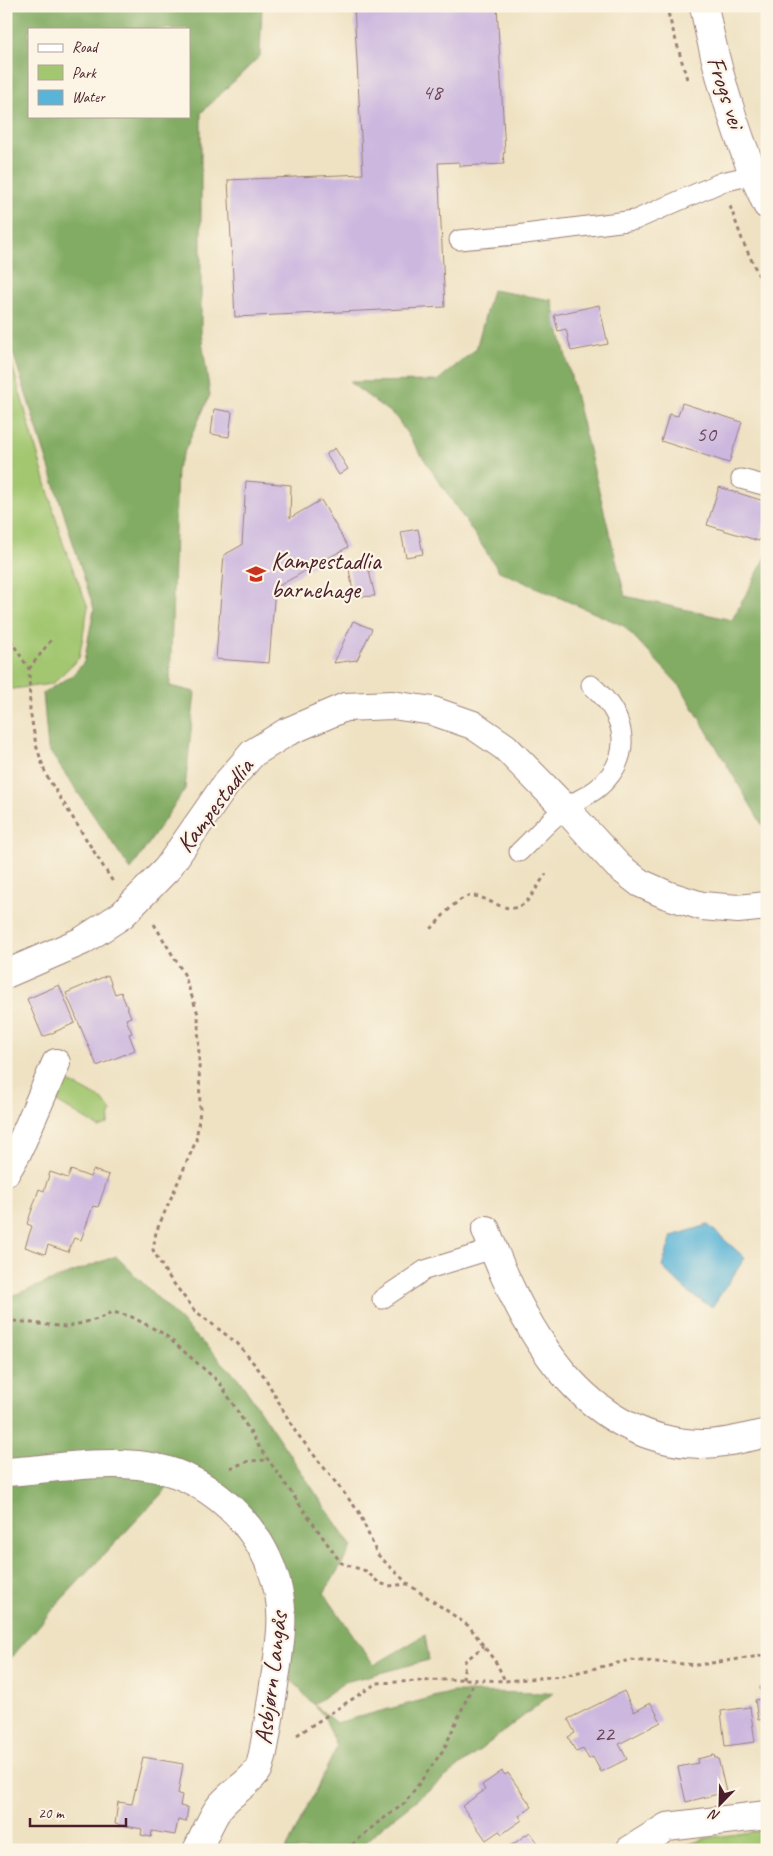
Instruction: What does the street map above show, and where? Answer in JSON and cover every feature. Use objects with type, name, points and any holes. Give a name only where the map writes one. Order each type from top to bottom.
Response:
[{"type":"street","name":"Frogs vei","points":[[704,6],[712,49],[753,175],[767,204]]},
{"type":"street","name":"Kampestadlia","points":[[6,974],[82,941],[122,915],[167,869],[226,784],[253,753],[287,732],[345,707],[392,705],[433,711],[473,725],[505,747],[565,808],[618,866],[640,884],[702,906],[738,909],[767,906]]},
{"type":"street","points":[[6,1172],[17,1153],[56,1063]]},
{"type":"street","points":[[489,1240],[520,1306],[553,1361],[575,1388],[601,1411],[632,1428],[665,1439],[700,1444],[734,1441],[767,1432]]},
{"type":"street","name":"Asbjørn Langås","points":[[6,1472],[139,1465],[164,1470],[188,1478],[208,1489],[242,1518],[259,1542],[272,1568],[279,1596],[282,1624],[260,1769]]},
{"type":"street","points":[[197,1850],[218,1809],[260,1769]]},
{"type":"street","points":[[630,1850],[667,1827],[767,1814]]},
{"type":"lane","points":[[459,240],[518,235],[635,220],[722,182],[753,175]]},
{"type":"lane","points":[[741,478],[767,486]]},
{"type":"lane","points":[[519,852],[565,808],[599,787],[614,769],[622,746],[621,723],[612,706],[591,685]]},
{"type":"lane","points":[[382,1300],[425,1270],[489,1240]]},
{"type":"path","points":[[6,633],[29,669],[30,710],[36,745],[46,775],[112,880],[159,928],[184,974],[198,1014],[200,1111],[196,1141],[156,1232],[153,1250],[166,1273],[194,1310],[238,1344],[264,1376],[295,1431],[359,1512],[377,1554],[408,1584],[469,1626],[484,1646],[505,1681]]},
{"type":"path","points":[[29,669],[51,640]]},
{"type":"path","points":[[430,929],[468,896],[480,897],[503,908],[517,909],[524,904],[546,874]]},
{"type":"path","points":[[6,1320],[66,1327],[98,1319],[112,1312],[130,1316],[164,1334],[220,1383],[262,1451],[341,1563],[366,1571],[384,1585],[408,1584]]},
{"type":"path","points":[[462,1679],[465,1661],[484,1646]]},
{"type":"path","points":[[260,1769],[298,1734],[377,1683],[462,1679],[505,1681],[562,1676],[630,1660],[698,1666],[767,1655]]},
{"type":"path","points":[[346,1850],[410,1797],[444,1749],[475,1680]]},
{"type":"green space","points":[[6,6],[262,6],[260,56],[201,113],[201,333],[210,395],[177,468],[170,686],[195,692],[185,789],[131,870],[48,749],[43,693],[72,676],[84,662],[94,609],[13,353],[6,349]]},
{"type":"green space","points":[[492,290],[552,300],[625,596],[732,620],[767,555],[767,833],[681,687],[624,626],[499,571],[396,417],[349,382],[437,381],[476,349]]},
{"type":"green space","points":[[6,359],[11,361],[63,543],[88,607],[79,658],[52,684],[12,689],[6,685]]},
{"type":"green space","points":[[67,1081],[103,1100],[111,1111],[108,1124],[100,1128],[57,1102]]},
{"type":"green space","points":[[116,1256],[238,1378],[352,1547],[324,1593],[374,1665],[425,1635],[429,1660],[345,1682],[314,1704],[336,1723],[453,1692],[553,1693],[384,1825],[358,1850],[286,1850],[337,1747],[324,1716],[292,1681],[238,1495],[187,1467],[61,1600],[6,1664],[6,1298]]},
{"type":"green space","points":[[767,1830],[767,1850],[672,1850],[707,1838]]},
{"type":"water","points":[[708,1225],[745,1258],[712,1307],[689,1293],[662,1267],[672,1236]]},
{"type":"building","points":[[354,6],[497,6],[504,164],[460,166],[460,162],[438,163],[445,307],[235,317],[228,180],[363,174]]},
{"type":"building","points":[[599,305],[608,344],[571,351],[566,329],[558,331],[554,315]]},
{"type":"building","points":[[682,403],[742,422],[729,463],[661,441],[669,414],[678,416]]},
{"type":"building","points":[[214,409],[232,412],[229,437],[211,434]]},
{"type":"building","points":[[335,448],[348,469],[339,475],[326,454]]},
{"type":"building","points":[[246,481],[291,485],[290,518],[321,500],[348,547],[275,588],[269,663],[216,659],[224,555],[242,545]]},
{"type":"building","points":[[719,487],[767,502],[767,516],[759,541],[707,525]]},
{"type":"building","points":[[418,529],[423,554],[406,557],[401,532]]},
{"type":"building","points":[[366,558],[375,596],[354,597],[349,569]]},
{"type":"building","points":[[353,621],[372,629],[357,660],[334,663]]},
{"type":"building","points":[[108,975],[115,994],[121,992],[131,1017],[126,1019],[132,1033],[129,1034],[135,1050],[97,1066],[66,993]]},
{"type":"building","points":[[59,985],[75,1023],[43,1037],[27,999]]},
{"type":"building","points":[[71,1170],[90,1177],[93,1170],[109,1175],[98,1207],[93,1206],[81,1240],[74,1238],[68,1252],[48,1245],[45,1254],[25,1247],[32,1226],[27,1224],[39,1189],[44,1191],[50,1172],[68,1178]]},
{"type":"building","points":[[767,1686],[766,1726],[765,1719],[758,1720],[755,1700],[762,1699],[760,1687]]},
{"type":"building","points":[[624,1691],[634,1712],[651,1703],[661,1722],[619,1744],[627,1759],[601,1772],[593,1757],[589,1759],[583,1749],[576,1752],[568,1737],[575,1733],[568,1719]]},
{"type":"building","points":[[750,1707],[755,1742],[725,1746],[721,1711]]},
{"type":"building","points":[[714,1755],[715,1758],[718,1758],[726,1792],[686,1802],[678,1767],[698,1763],[697,1759]]},
{"type":"building","points":[[143,1757],[183,1764],[178,1794],[182,1795],[180,1806],[188,1808],[186,1822],[178,1820],[175,1835],[152,1831],[151,1837],[141,1835],[142,1829],[115,1824],[118,1802],[132,1804]]},
{"type":"building","points":[[502,1771],[505,1775],[508,1773],[532,1807],[519,1816],[522,1820],[502,1834],[499,1831],[486,1840],[462,1806],[485,1790],[482,1785]]},
{"type":"building","points":[[530,1832],[543,1850],[505,1850]]},
{"type":"place","name":"Kampestadlia barnehage","points":[[256,574]]}]
